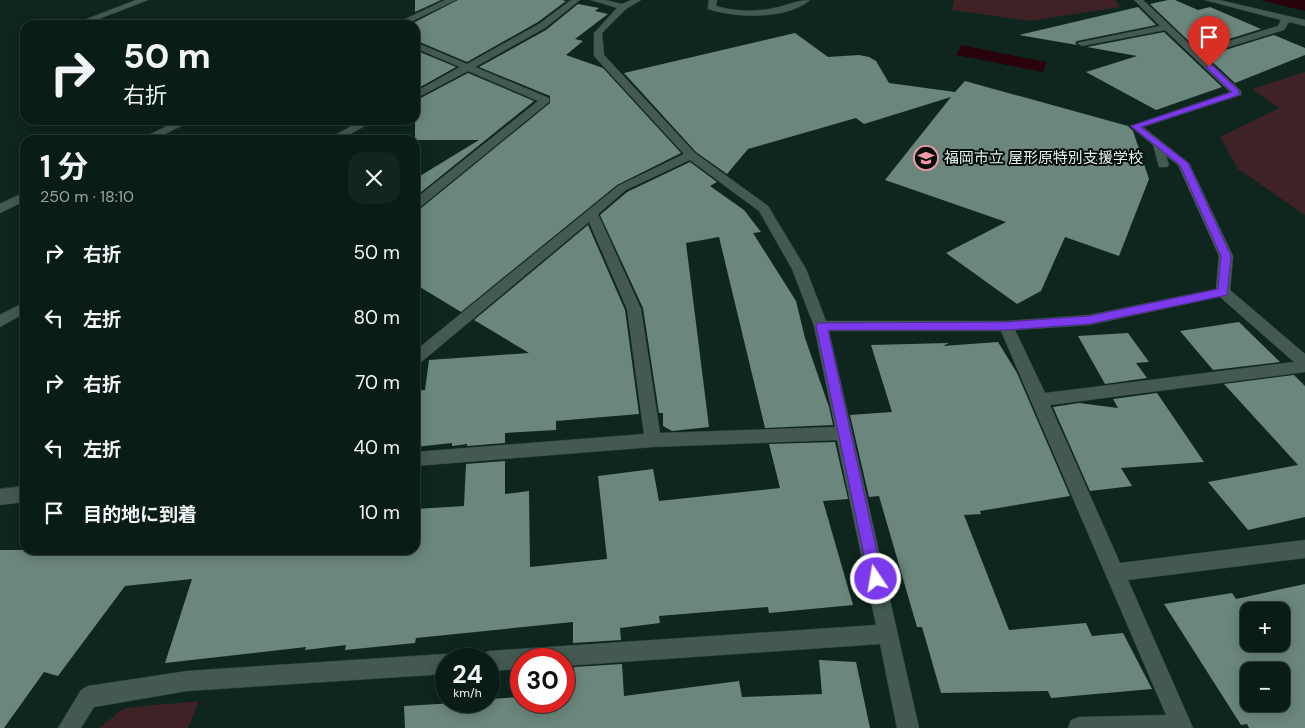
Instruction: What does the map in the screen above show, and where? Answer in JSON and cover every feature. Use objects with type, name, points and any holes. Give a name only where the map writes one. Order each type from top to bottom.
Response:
[{"type":"street","points":[[89,20],[144,0]]},
{"type":"street","points":[[408,20],[452,0]]},
{"type":"street","points":[[420,93],[542,26],[576,0]]},
{"type":"street","points":[[595,0],[623,7]]},
{"type":"street","points":[[637,0],[623,7],[598,33],[599,56],[691,155],[764,209],[799,268],[821,326],[908,728]]},
{"type":"street","points":[[713,0],[711,7],[727,13],[747,15],[806,0]]},
{"type":"street","points":[[1138,0],[1237,93],[1135,126],[1183,163],[1226,256],[1223,292]]},
{"type":"street","points":[[1209,0],[1305,23]]},
{"type":"street","points":[[1196,54],[1281,28],[1286,18]]},
{"type":"street","points":[[1082,44],[1167,27]]},
{"type":"street","points":[[420,47],[545,100],[420,201]]},
{"type":"street","points":[[155,135],[177,125]]},
{"type":"street","points":[[342,135],[360,125]]},
{"type":"street","points":[[1158,144],[1163,165]]},
{"type":"street","points":[[420,356],[622,188],[691,155]]},
{"type":"street","points":[[0,209],[20,199]]},
{"type":"street","points":[[592,214],[634,309],[653,440]]},
{"type":"street","points":[[821,326],[1006,326],[1089,320],[1223,292]]},
{"type":"street","points":[[1223,292],[1305,364]]},
{"type":"street","points":[[0,322],[20,310]]},
{"type":"street","points":[[1006,326],[1182,726],[1079,728]]},
{"type":"street","points":[[1040,400],[1305,364]]},
{"type":"street","points":[[420,459],[653,440],[845,433]]},
{"type":"street","points":[[0,497],[20,495]]},
{"type":"street","points":[[1115,573],[1305,549]]},
{"type":"street","points":[[500,660],[887,634]]},
{"type":"street","points":[[69,728],[88,697],[187,681],[435,665]]},
{"type":"shaded area","points":[[954,0],[1116,0],[1120,7],[1031,21],[952,10]]},
{"type":"shaded area","points":[[1260,0],[1305,0],[1305,11]]},
{"type":"shaded area","points":[[961,45],[1046,62],[1043,72],[956,55]]},
{"type":"shaded area","points":[[1305,72],[1305,215],[1238,169],[1220,137],[1279,108],[1252,89]]},
{"type":"shaded area","points":[[199,701],[188,728],[99,728],[124,708]]},
{"type":"building","points":[[415,0],[441,0],[415,12]]},
{"type":"building","points":[[458,0],[566,1],[538,22],[467,62],[420,42],[419,20]]},
{"type":"building","points":[[1175,0],[1198,10],[1210,7],[1261,29],[1197,49],[1150,4]]},
{"type":"building","points":[[578,4],[599,8],[595,11],[608,14],[575,39],[583,41],[566,55],[603,68],[681,153],[617,185],[461,312],[420,287],[420,209],[550,103],[550,96],[479,67],[546,30]]},
{"type":"building","points":[[1138,7],[1156,25],[1077,41],[1075,43],[1077,45],[1019,35]]},
{"type":"building","points":[[1164,32],[1222,87],[1156,110],[1086,72],[1137,56],[1087,47]]},
{"type":"building","points":[[795,33],[828,57],[859,55],[869,57],[876,61],[889,83],[955,92],[965,81],[1128,126],[1133,131],[1149,179],[1119,256],[1065,237],[1041,291],[1017,304],[946,253],[1006,222],[885,180],[951,97],[864,124],[856,118],[748,149],[727,174],[696,152],[624,73]]},
{"type":"building","points":[[1274,35],[1305,48],[1305,55],[1235,83],[1206,56]]},
{"type":"building","points":[[420,52],[456,67],[420,87]]},
{"type":"building","points":[[468,73],[534,101],[420,193],[420,176],[479,140],[420,140],[420,135],[415,135],[415,125],[420,125],[420,98]]},
{"type":"building","points":[[690,162],[717,182],[710,186],[744,210],[761,232],[753,233],[796,301],[805,338],[829,407],[833,425],[765,428],[719,237],[686,243],[709,427],[672,431],[663,426],[663,413],[659,413],[643,308],[600,215],[627,192]]},
{"type":"building","points":[[588,225],[625,310],[639,414],[556,421],[556,430],[505,433],[505,443],[452,446],[452,443],[420,446],[420,390],[425,390],[429,360],[529,353],[474,320]]},
{"type":"building","points":[[1239,322],[1280,362],[1213,370],[1180,331]]},
{"type":"building","points":[[1128,333],[1149,362],[1136,363],[1147,378],[1105,384],[1078,336]]},
{"type":"building","points":[[998,342],[1017,373],[1070,496],[980,511],[981,514],[964,515],[1009,630],[1086,623],[1092,636],[1123,633],[1152,689],[1051,698],[1048,691],[941,693],[922,627],[917,627],[879,496],[869,497],[850,415],[892,412],[871,345],[949,343],[943,346]]},
{"type":"building","points":[[1294,375],[1305,386],[1305,517],[1248,530],[1208,482],[1298,465],[1224,384]]},
{"type":"building","points":[[1157,393],[1204,462],[1121,468],[1132,486],[1090,491],[1053,407],[1079,403],[1118,408],[1113,399]]},
{"type":"building","points":[[835,442],[848,499],[823,501],[853,605],[769,613],[768,607],[659,616],[660,623],[620,628],[621,640],[573,643],[573,622],[416,638],[415,643],[345,650],[346,645],[305,650],[306,647],[165,663],[192,579],[125,586],[58,676],[44,672],[4,728],[0,728],[0,550],[20,550],[20,555],[420,555],[420,509],[464,506],[466,464],[505,461],[505,494],[529,491],[530,567],[607,559],[598,476],[653,469],[659,501],[780,488],[769,444]]},
{"type":"building","points":[[1305,584],[1305,728],[1249,728],[1247,724],[1241,725],[1164,604],[1232,593],[1236,599]]},
{"type":"building","points":[[819,660],[856,662],[870,728],[405,728],[404,706],[435,704],[435,713],[500,713],[500,698],[510,698],[510,713],[575,713],[575,667],[622,664],[624,696],[739,681],[742,697],[822,694]]},
{"type":"place","name":"福岡市立 屋形原特別支援学校","points":[[926,158]]},
{"type":"route","points":[[876,579],[821,326],[1006,326],[1089,320],[1223,292],[1226,256],[1183,163],[1135,126],[1237,93],[1209,67]]}]
